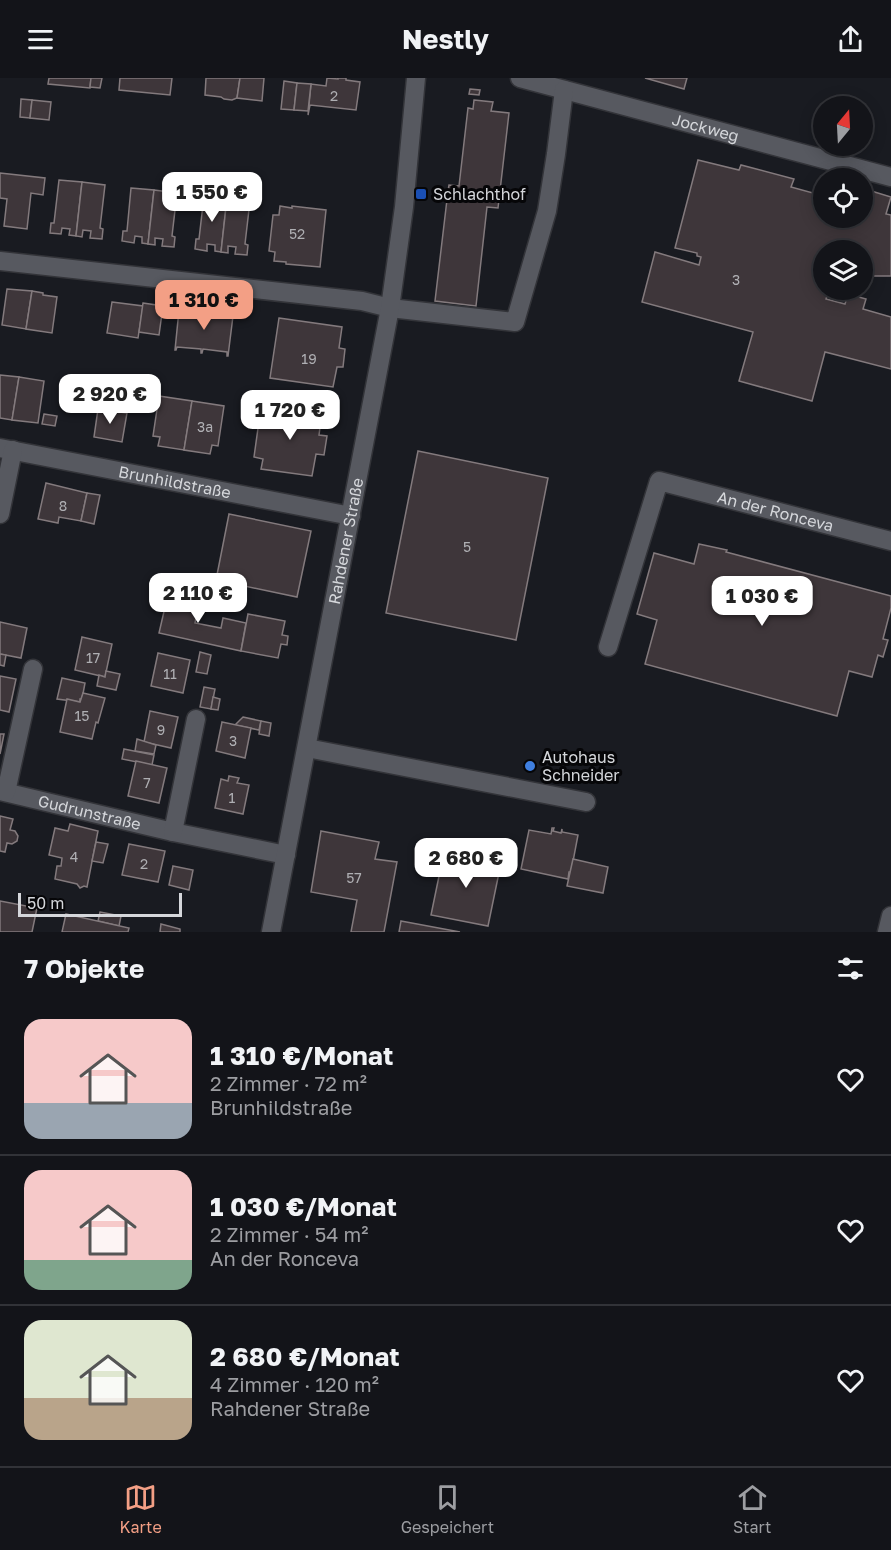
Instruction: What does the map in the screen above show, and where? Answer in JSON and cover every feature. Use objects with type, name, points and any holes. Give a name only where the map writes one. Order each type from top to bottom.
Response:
[{"type":"street","name":"Rahdener Straße","points":[[271,932],[390,308],[404,207],[416,78]]},
{"type":"street","name":"Jockweg","points":[[520,78],[891,177]]},
{"type":"street","points":[[0,261],[362,301],[390,308],[515,322],[547,211],[564,90]]},
{"type":"street","points":[[0,514],[6,449]]},
{"type":"street","name":"Brunhildstraße","points":[[6,449],[351,516]]},
{"type":"street","name":"An der Ronceva","points":[[608,647],[659,481],[891,542]]},
{"type":"street","name":"Gudrunstraße","points":[[33,669],[3,791],[173,832],[286,855]]},
{"type":"street","points":[[173,832],[196,719]]},
{"type":"street","points":[[307,747],[586,802]]},
{"type":"street","points":[[887,932],[891,916]]},
{"type":"building","points":[[49,78],[91,78],[90,88],[48,84]]},
{"type":"building","points":[[91,78],[102,78],[100,88],[90,87]]},
{"type":"building","points":[[120,78],[172,78],[170,95],[119,90]]},
{"type":"building","points":[[206,78],[240,78],[237,98],[232,100],[205,95]]},
{"type":"building","points":[[240,78],[264,78],[262,101],[237,98]]},
{"type":"building","points":[[327,78],[346,78],[346,80],[360,82],[356,110],[310,105],[308,115],[311,84],[326,86]]},
{"type":"building","points":[[645,78],[687,78],[684,89]]},
{"type":"building","points":[[284,81],[297,83],[294,110],[281,109]]},
{"type":"building","points":[[297,83],[311,84],[308,111],[294,110]]},
{"type":"building","points":[[470,89],[480,90],[479,95],[469,94]]},
{"type":"building","points":[[21,99],[32,100],[30,118],[20,117]]},
{"type":"building","points":[[32,100],[51,102],[49,120],[30,118]]},
{"type":"building","points":[[474,100],[493,102],[491,111],[509,113],[498,208],[487,207],[476,306],[435,301],[449,185],[459,186],[468,108],[473,109]]},
{"type":"building","points":[[698,160],[739,170],[741,165],[794,179],[791,187],[813,193],[813,228],[873,228],[873,192],[891,197],[886,214],[891,215],[891,276],[873,276],[873,240],[813,240],[813,300],[830,300],[845,304],[846,300],[866,300],[863,309],[891,317],[891,369],[825,352],[812,401],[739,381],[753,332],[642,302],[655,252],[699,265],[701,257],[697,256],[697,253],[675,248]]},
{"type":"building","points":[[0,173],[45,178],[43,195],[31,193],[27,229],[4,226],[7,199],[0,198]]},
{"type":"building","points":[[59,180],[82,182],[76,236],[69,235],[70,229],[62,228],[61,234],[50,233],[51,223],[54,223]]},
{"type":"building","points":[[82,182],[105,185],[100,228],[103,229],[102,239],[90,238],[91,231],[83,230],[82,237],[76,236]]},
{"type":"building","points":[[131,188],[154,190],[148,244],[142,243],[142,237],[135,236],[134,243],[122,241],[123,231],[127,231]]},
{"type":"building","points":[[154,190],[177,193],[172,236],[175,237],[174,247],[162,246],[163,239],[155,238],[155,245],[148,244]]},
{"type":"building","points":[[204,196],[227,198],[221,252],[215,251],[215,245],[207,244],[207,251],[195,249],[196,239],[199,239]]},
{"type":"building","points":[[227,198],[250,201],[245,244],[248,245],[247,255],[235,254],[236,247],[228,246],[228,253],[221,252]]},
{"type":"building","points":[[280,206],[326,210],[320,267],[274,261],[275,252],[269,251],[273,215],[279,215]]},
{"type":"building","points":[[7,289],[32,291],[26,329],[2,325]]},
{"type":"building","points":[[32,291],[57,297],[52,333],[26,329]]},
{"type":"building","points":[[112,302],[143,306],[138,338],[107,333]]},
{"type":"building","points":[[143,303],[163,306],[159,335],[139,332]]},
{"type":"building","points":[[179,310],[233,316],[228,356],[227,352],[203,349],[202,353],[201,349],[177,347],[175,350]]},
{"type":"building","points":[[279,318],[342,327],[339,348],[345,349],[343,367],[337,367],[333,387],[270,378]]},
{"type":"building","points":[[0,375],[19,377],[12,420],[0,418]]},
{"type":"building","points":[[19,377],[44,381],[38,423],[12,420]]},
{"type":"building","points":[[159,396],[192,401],[184,450],[158,446],[160,437],[153,436]]},
{"type":"building","points":[[192,401],[224,406],[218,446],[212,445],[210,454],[184,450]]},
{"type":"building","points":[[271,406],[322,413],[319,435],[327,436],[324,455],[316,454],[312,476],[261,469],[263,459],[254,457],[260,414],[270,416]]},
{"type":"building","points":[[98,409],[127,413],[122,442],[94,437]]},
{"type":"building","points":[[44,414],[57,416],[55,426],[42,424]]},
{"type":"building","points":[[418,451],[548,478],[516,640],[386,613]]},
{"type":"building","points":[[46,483],[87,493],[81,521],[59,517],[58,523],[38,519]]},
{"type":"building","points":[[87,493],[100,495],[94,524],[81,521]]},
{"type":"building","points":[[229,514],[311,531],[297,597],[216,580]]},
{"type":"building","points":[[699,544],[891,596],[891,608],[883,639],[888,640],[883,657],[878,655],[872,677],[849,671],[837,716],[645,664],[657,620],[637,614],[654,553],[694,564]]},
{"type":"building","points":[[169,590],[200,597],[195,623],[221,628],[223,618],[246,623],[241,651],[159,633]]},
{"type":"building","points":[[248,614],[285,621],[282,635],[288,636],[287,645],[281,644],[278,658],[241,651]]},
{"type":"building","points":[[0,622],[27,628],[21,658],[0,654]]},
{"type":"building","points":[[82,637],[112,644],[105,677],[75,670]]},
{"type":"building","points":[[200,652],[211,655],[207,674],[196,672]]},
{"type":"building","points":[[158,653],[190,660],[183,693],[151,686]]},
{"type":"building","points":[[0,654],[6,655],[4,666],[0,665]]},
{"type":"building","points":[[106,671],[120,674],[116,690],[97,686],[99,675],[105,677]]},
{"type":"building","points":[[0,676],[16,679],[9,712],[0,710]]},
{"type":"building","points":[[62,678],[85,683],[80,702],[57,699]]},
{"type":"building","points":[[204,687],[215,689],[211,709],[200,707]]},
{"type":"building","points":[[83,693],[105,698],[92,739],[60,732],[67,699],[80,702]]},
{"type":"building","points":[[213,697],[220,699],[218,710],[211,709]]},
{"type":"building","points":[[150,711],[178,717],[171,748],[144,742]]},
{"type":"building","points":[[243,717],[261,721],[259,730],[235,725]]},
{"type":"building","points":[[261,721],[271,723],[269,736],[259,734]]},
{"type":"building","points":[[222,722],[251,728],[245,758],[216,751]]},
{"type":"building","points":[[0,734],[4,734],[0,754]]},
{"type":"building","points":[[137,739],[156,745],[154,754],[135,751]]},
{"type":"building","points":[[124,749],[154,755],[152,765],[122,759]]},
{"type":"building","points":[[136,761],[167,768],[159,803],[128,796]]},
{"type":"building","points":[[229,776],[239,778],[237,783],[249,785],[243,814],[215,808],[221,779],[228,781]]},
{"type":"building","points":[[0,816],[13,819],[10,830],[15,831],[18,836],[17,841],[12,844],[7,843],[5,852],[0,851]]},
{"type":"building","points":[[70,824],[98,831],[87,887],[80,888],[77,884],[55,879],[57,866],[61,866],[62,858],[49,855],[55,828],[68,831]]},
{"type":"building","points":[[554,828],[553,831],[561,833],[562,829],[562,832],[578,835],[568,879],[521,869],[529,830],[551,834]]},
{"type":"building","points":[[321,831],[379,842],[375,859],[397,862],[384,932],[351,932],[357,900],[311,892]]},
{"type":"building","points":[[96,842],[108,844],[103,863],[92,861]]},
{"type":"building","points":[[129,844],[165,851],[158,882],[122,875]]},
{"type":"building","points":[[444,852],[501,863],[488,926],[431,915]]},
{"type":"building","points":[[573,859],[608,867],[603,893],[567,886]]},
{"type":"building","points":[[173,866],[193,870],[189,890],[169,885]]},
{"type":"building","points":[[0,901],[37,908],[32,932],[0,932]]},
{"type":"building","points":[[100,912],[121,916],[119,926],[98,921]]},
{"type":"building","points":[[66,914],[129,928],[128,932],[62,932]]},
{"type":"building","points":[[401,921],[460,932],[399,932]]},
{"type":"building","points":[[161,924],[180,929],[180,932],[160,932]]},
{"type":"place","name":"Schlachthof","points":[[421,194]]},
{"type":"place","name":"Autohaus Schneider","points":[[530,766]]}]
